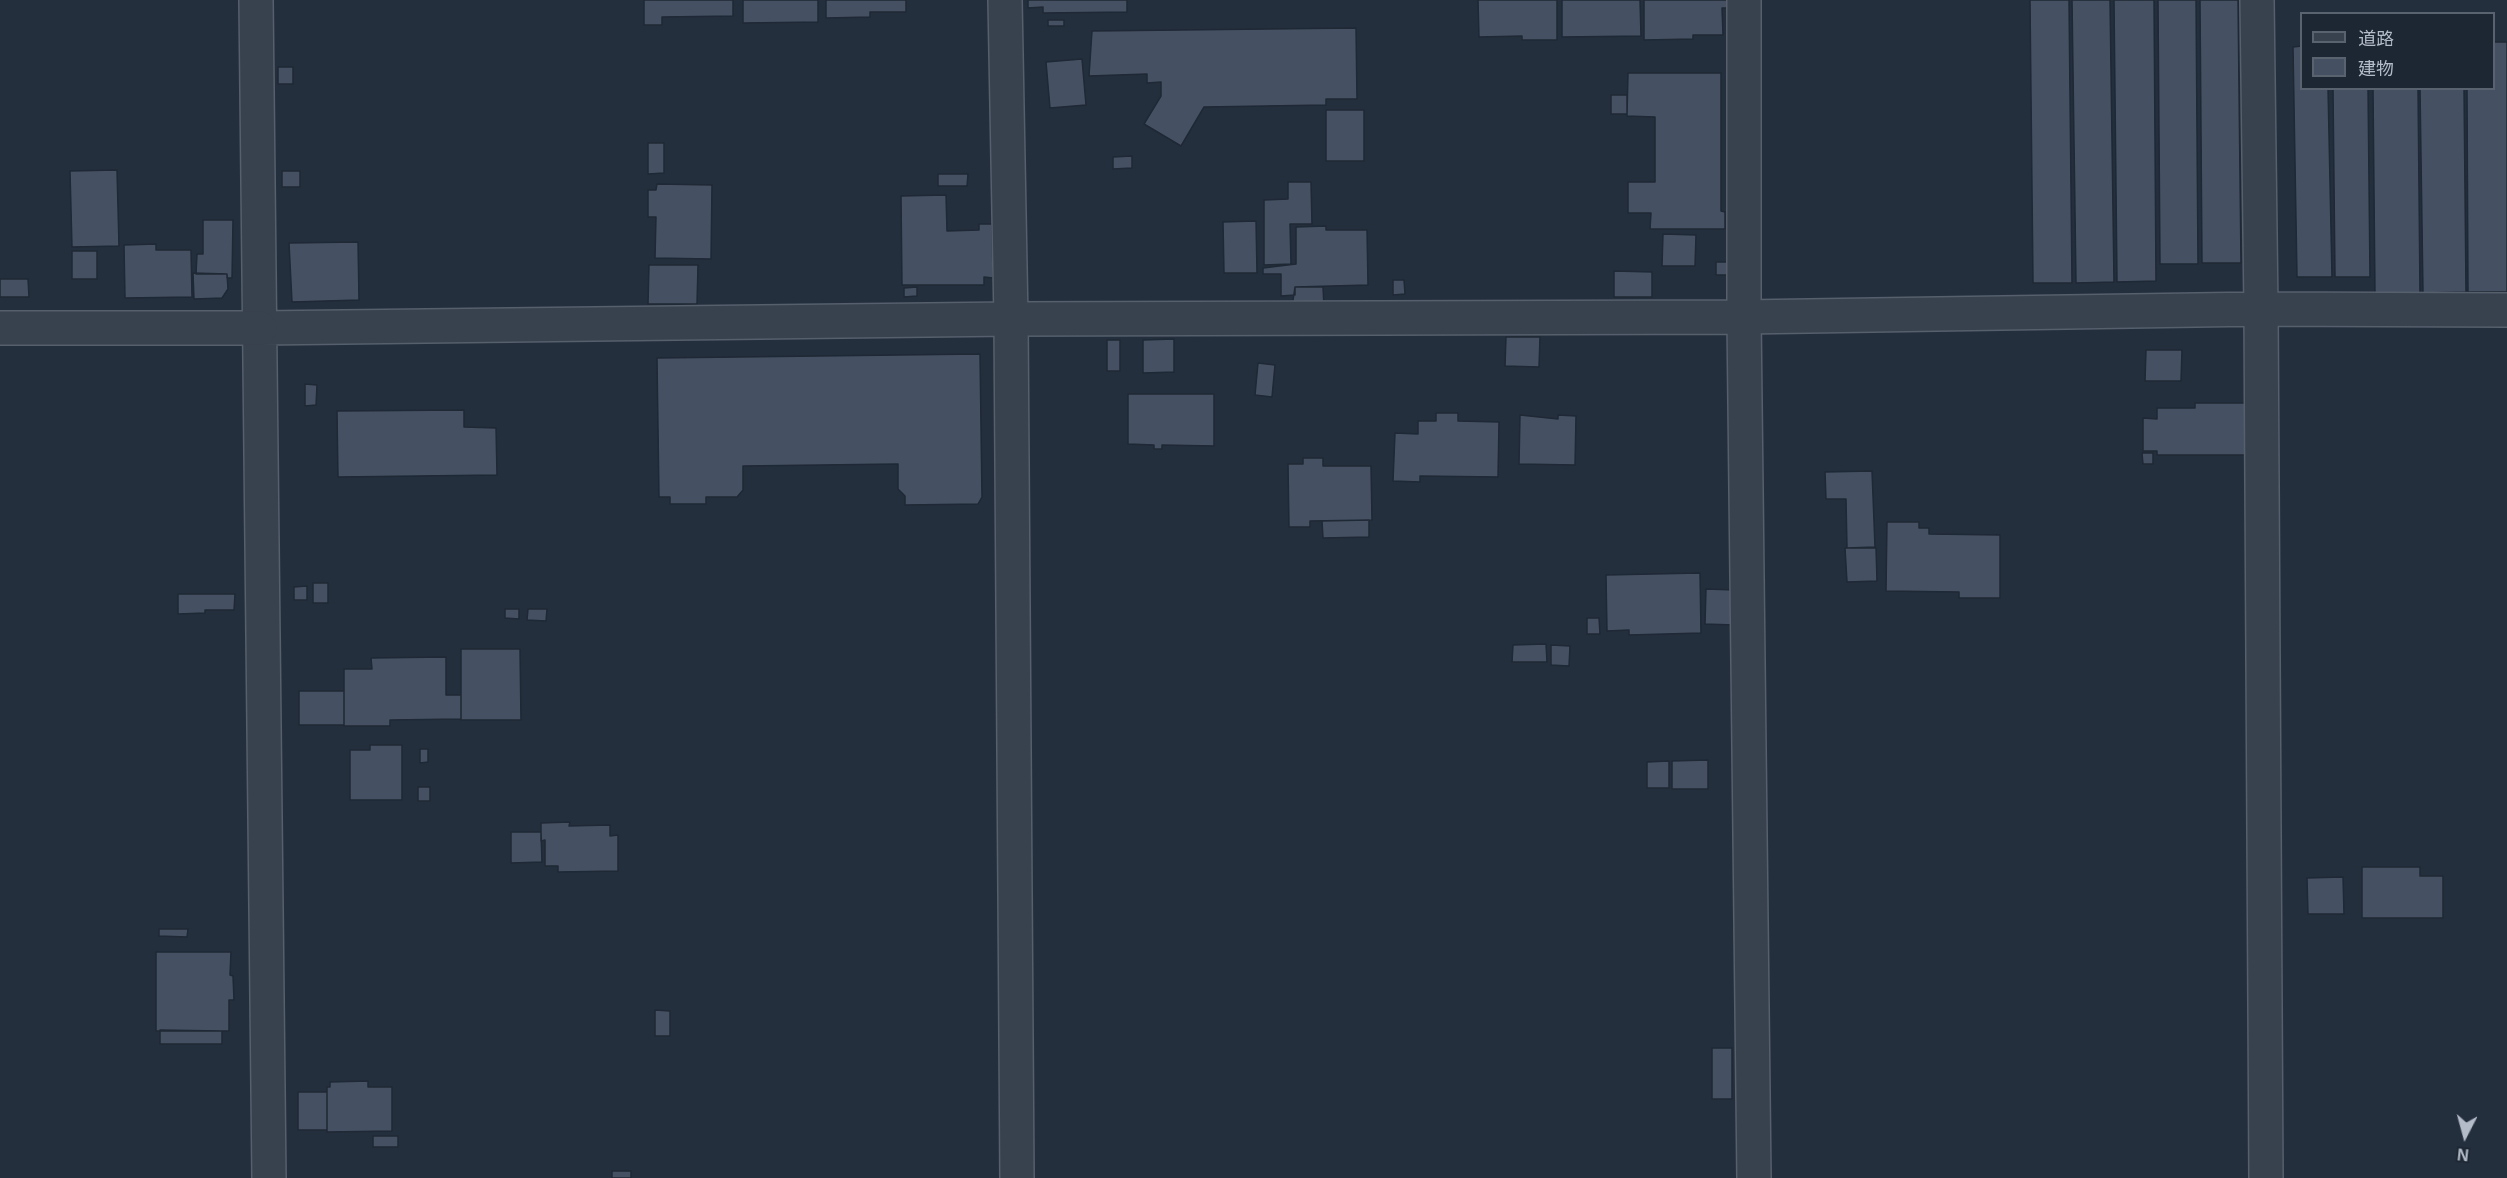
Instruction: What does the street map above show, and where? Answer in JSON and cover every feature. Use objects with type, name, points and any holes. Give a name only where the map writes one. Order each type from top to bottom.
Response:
[{"type":"street","points":[[256,0],[269,1178]]},
{"type":"street","points":[[1005,0],[1011,319],[1017,1178]]},
{"type":"street","points":[[1744,0],[1744,317],[1754,1178]]},
{"type":"street","points":[[2257,0],[2266,1178]]},
{"type":"street","points":[[0,328],[260,328],[1011,319],[1744,317],[2261,309],[2507,310]]},
{"type":"building","points":[[644,0],[733,0],[733,16],[662,17],[662,25],[644,25]]},
{"type":"building","points":[[743,0],[818,0],[818,22],[743,23]]},
{"type":"building","points":[[826,0],[906,0],[906,12],[870,12],[870,17],[826,18]]},
{"type":"building","points":[[1028,0],[1127,0],[1127,12],[1043,13],[1043,7],[1028,8]]},
{"type":"building","points":[[1478,0],[1557,0],[1557,40],[1522,40],[1522,36],[1479,37]]},
{"type":"building","points":[[1562,0],[1640,0],[1641,36],[1562,37]]},
{"type":"building","points":[[1644,0],[1730,0],[1730,8],[1722,8],[1723,35],[1693,35],[1693,39],[1644,40]]},
{"type":"building","points":[[2030,0],[2069,0],[2072,283],[2033,283]]},
{"type":"building","points":[[2072,0],[2110,0],[2114,282],[2076,283]]},
{"type":"building","points":[[2114,0],[2154,0],[2156,281],[2117,282]]},
{"type":"building","points":[[2158,0],[2196,0],[2198,264],[2160,264]]},
{"type":"building","points":[[2200,0],[2238,0],[2241,263],[2202,263]]},
{"type":"building","points":[[1048,20],[1064,20],[1064,26],[1048,26]]},
{"type":"building","points":[[1356,28],[1357,99],[1326,99],[1326,105],[1204,107],[1181,146],[1144,124],[1161,96],[1161,82],[1147,83],[1147,74],[1089,76],[1092,31]]},
{"type":"building","points":[[2495,42],[2507,42],[2507,292],[2468,292],[2467,90],[2495,90]]},
{"type":"building","points":[[2300,46],[2300,90],[2328,90],[2332,277],[2297,277],[2293,47]]},
{"type":"building","points":[[1082,59],[1086,105],[1050,108],[1046,62]]},
{"type":"building","points":[[278,67],[293,67],[293,84],[278,84]]},
{"type":"building","points":[[1628,73],[1721,73],[1721,211],[1725,212],[1725,229],[1650,229],[1651,213],[1628,213],[1628,182],[1655,182],[1655,117],[1627,116]]},
{"type":"building","points":[[2333,90],[2368,90],[2370,277],[2335,277]]},
{"type":"building","points":[[2373,90],[2418,90],[2420,294],[2375,295]]},
{"type":"building","points":[[2420,90],[2464,90],[2466,292],[2423,293]]},
{"type":"building","points":[[1611,95],[1627,95],[1627,114],[1611,114]]},
{"type":"building","points":[[1326,110],[1364,110],[1364,161],[1326,161]]},
{"type":"building","points":[[648,143],[664,143],[664,173],[648,174]]},
{"type":"building","points":[[1132,156],[1132,168],[1113,169],[1113,157]]},
{"type":"building","points":[[117,170],[119,246],[72,247],[70,171]]},
{"type":"building","points":[[282,171],[300,171],[300,187],[282,187]]},
{"type":"building","points":[[938,174],[968,174],[967,186],[938,186]]},
{"type":"building","points":[[1288,182],[1311,182],[1312,224],[1290,224],[1291,264],[1264,265],[1264,200],[1288,199]]},
{"type":"building","points":[[657,184],[712,185],[711,259],[655,258],[656,217],[648,217],[648,190],[656,190]]},
{"type":"building","points":[[946,195],[947,231],[979,230],[979,224],[992,224],[993,278],[984,277],[984,285],[902,285],[901,196]]},
{"type":"building","points":[[203,220],[233,220],[232,278],[227,278],[227,274],[196,274],[197,254],[203,254]]},
{"type":"building","points":[[1256,221],[1257,273],[1224,273],[1223,222]]},
{"type":"building","points":[[1326,226],[1326,230],[1367,230],[1368,285],[1295,287],[1295,295],[1281,296],[1281,274],[1263,274],[1263,268],[1296,264],[1296,227]]},
{"type":"building","points":[[1663,234],[1696,235],[1695,266],[1662,266]]},
{"type":"building","points":[[358,242],[359,300],[292,302],[289,243]]},
{"type":"building","points":[[156,244],[156,250],[191,250],[192,297],[125,298],[124,245]]},
{"type":"building","points":[[72,251],[97,251],[97,279],[72,279]]},
{"type":"building","points":[[1716,262],[1730,262],[1730,275],[1716,275]]},
{"type":"building","points":[[649,265],[698,265],[697,304],[648,304]]},
{"type":"building","points":[[1614,271],[1652,272],[1652,297],[1614,297]]},
{"type":"building","points":[[193,273],[227,274],[228,289],[222,298],[194,299]]},
{"type":"building","points":[[0,279],[28,279],[29,297],[0,297]]},
{"type":"building","points":[[1393,280],[1404,280],[1405,294],[1393,295]]},
{"type":"building","points":[[917,287],[917,296],[904,297],[904,288]]},
{"type":"building","points":[[1295,287],[1323,287],[1324,307],[1292,307]]},
{"type":"building","points":[[1506,337],[1540,337],[1539,367],[1505,366]]},
{"type":"building","points":[[1174,339],[1174,372],[1143,373],[1143,340]]},
{"type":"building","points":[[1107,340],[1120,340],[1120,371],[1107,371]]},
{"type":"building","points":[[2146,350],[2182,350],[2181,381],[2145,381]]},
{"type":"building","points":[[980,354],[982,497],[978,504],[905,505],[905,496],[898,489],[898,464],[743,466],[743,490],[737,497],[706,497],[706,504],[670,504],[670,497],[659,497],[657,358]]},
{"type":"building","points":[[1258,363],[1275,365],[1272,397],[1255,395]]},
{"type":"building","points":[[305,384],[317,385],[316,405],[305,406]]},
{"type":"building","points":[[1128,394],[1214,394],[1214,446],[1162,445],[1162,449],[1154,449],[1154,445],[1128,444]]},
{"type":"building","points":[[2195,403],[2249,403],[2248,455],[2157,455],[2157,451],[2143,451],[2143,418],[2157,419],[2157,408],[2195,408]]},
{"type":"building","points":[[464,410],[464,427],[496,428],[497,475],[338,477],[337,411]]},
{"type":"building","points":[[1436,413],[1458,413],[1458,421],[1499,422],[1498,477],[1420,476],[1420,482],[1393,481],[1395,433],[1418,434],[1418,421],[1436,421]]},
{"type":"building","points":[[1520,415],[1558,419],[1558,415],[1576,416],[1575,465],[1519,464]]},
{"type":"building","points":[[2142,453],[2153,453],[2153,464],[2143,464]]},
{"type":"building","points":[[1303,458],[1323,458],[1323,466],[1371,466],[1372,520],[1310,521],[1310,527],[1289,527],[1288,464],[1303,464]]},
{"type":"building","points":[[1872,471],[1875,547],[1847,548],[1846,499],[1826,499],[1825,472]]},
{"type":"building","points":[[1369,520],[1369,537],[1323,538],[1322,521]]},
{"type":"building","points":[[1887,522],[1919,522],[1919,528],[1929,528],[1929,534],[2000,535],[2000,598],[1959,598],[1959,592],[1886,591]]},
{"type":"building","points":[[1845,548],[1876,548],[1877,581],[1847,582]]},
{"type":"building","points":[[1700,573],[1701,633],[1629,635],[1629,630],[1607,631],[1606,575]]},
{"type":"building","points":[[313,583],[328,583],[328,603],[313,603]]},
{"type":"building","points":[[307,586],[307,600],[294,600],[294,587]]},
{"type":"building","points":[[1706,589],[1735,590],[1734,625],[1705,624]]},
{"type":"building","points":[[178,594],[235,594],[234,610],[205,610],[205,613],[178,614]]},
{"type":"building","points":[[505,609],[519,609],[519,619],[505,618]]},
{"type":"building","points":[[528,609],[547,609],[546,621],[527,620]]},
{"type":"building","points":[[1587,618],[1599,618],[1600,634],[1587,634]]},
{"type":"building","points":[[1546,644],[1547,662],[1512,662],[1513,645]]},
{"type":"building","points":[[1551,645],[1570,646],[1569,666],[1551,665]]},
{"type":"building","points":[[461,649],[520,649],[521,720],[461,720]]},
{"type":"building","points":[[446,657],[446,695],[461,695],[461,719],[390,720],[390,726],[344,726],[344,669],[372,669],[371,658]]},
{"type":"building","points":[[299,691],[344,691],[344,725],[299,725]]},
{"type":"building","points":[[370,745],[402,745],[402,800],[350,800],[350,750],[370,750]]},
{"type":"building","points":[[420,749],[428,749],[428,762],[420,763]]},
{"type":"building","points":[[1708,760],[1708,789],[1672,789],[1672,761]]},
{"type":"building","points":[[1669,761],[1669,788],[1647,788],[1647,762]]},
{"type":"building","points":[[418,787],[430,787],[430,801],[418,801]]},
{"type":"building","points":[[570,822],[569,826],[610,825],[610,836],[618,835],[618,871],[558,872],[558,866],[545,866],[545,840],[541,841],[541,823]]},
{"type":"building","points":[[511,832],[541,832],[542,862],[511,863]]},
{"type":"building","points":[[2362,867],[2420,867],[2420,876],[2443,876],[2443,918],[2362,918]]},
{"type":"building","points":[[2343,877],[2344,914],[2308,914],[2307,878]]},
{"type":"building","points":[[159,929],[188,929],[187,937],[159,936]]},
{"type":"building","points":[[156,952],[231,952],[230,975],[233,976],[234,1000],[229,1000],[229,1031],[156,1031]]},
{"type":"building","points":[[655,1010],[670,1011],[670,1036],[655,1036]]},
{"type":"building","points":[[160,1030],[222,1031],[222,1044],[160,1044]]},
{"type":"building","points":[[1712,1048],[1732,1048],[1732,1099],[1712,1099]]},
{"type":"building","points":[[368,1081],[368,1087],[392,1087],[392,1131],[327,1132],[327,1087],[330,1087],[330,1082]]},
{"type":"building","points":[[298,1092],[327,1092],[327,1130],[298,1130]]},
{"type":"building","points":[[373,1136],[398,1136],[398,1147],[373,1147]]},
{"type":"building","points":[[612,1171],[631,1171],[631,1178],[612,1178]]}]
